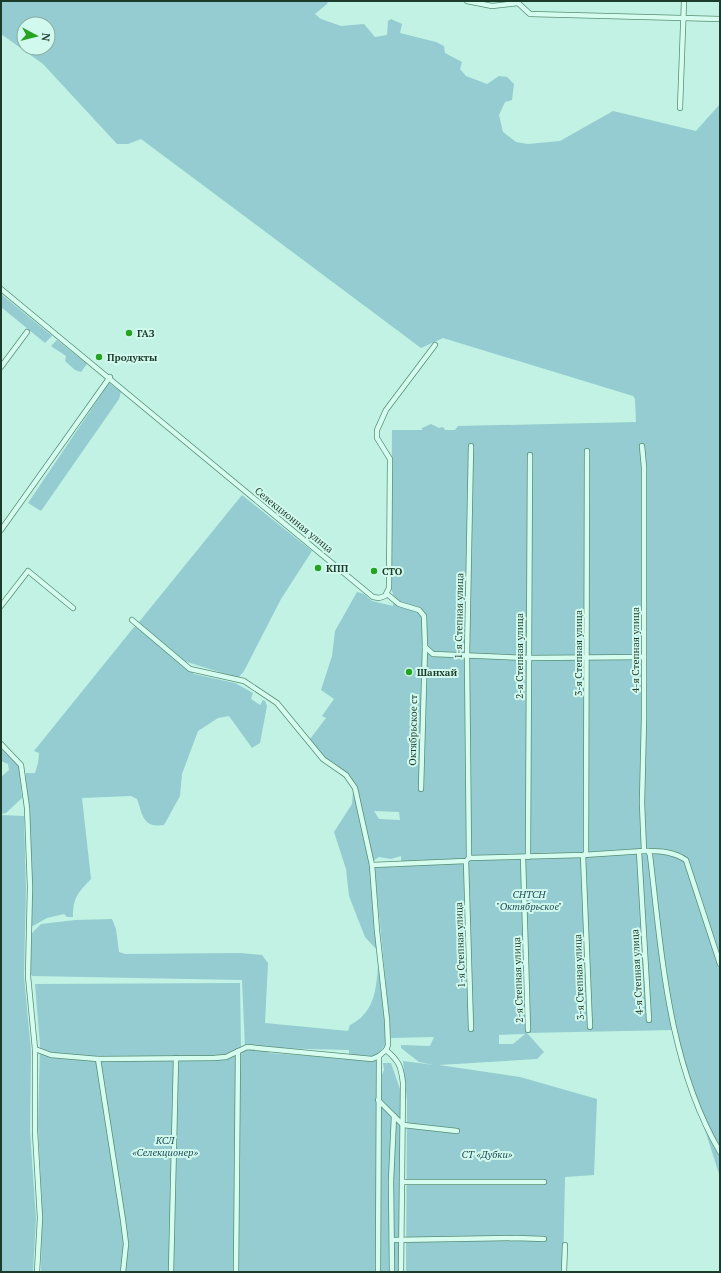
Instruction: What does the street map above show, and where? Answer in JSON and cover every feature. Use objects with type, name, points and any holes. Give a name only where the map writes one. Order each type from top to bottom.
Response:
[{"type":"street","points":[[467,1],[492,6],[519,2],[530,14],[720,19]]},
{"type":"street","points":[[680,108],[684,1]]},
{"type":"street","name":"Селекционная улица","points":[[1,289],[110,377],[373,597],[381,598],[387,594]]},
{"type":"street","points":[[1,367],[27,332]]},
{"type":"street","points":[[387,594],[389,588],[390,569],[390,458],[377,438],[377,430],[386,410],[435,345]]},
{"type":"street","points":[[1,530],[110,377]]},
{"type":"street","name":"1-я Степная улица","points":[[471,446],[467,655],[471,1029]]},
{"type":"street","name":"4-я Степная улица","points":[[642,446],[644,467],[642,803],[649,1020]]},
{"type":"street","name":"3-я Степная улица","points":[[587,451],[587,657],[584,855],[590,1027]]},
{"type":"street","name":"2-я Степная улица","points":[[528,1030],[526,857],[530,455]]},
{"type":"street","points":[[1,606],[28,571],[73,608]]},
{"type":"street","name":"Октябрьское ст","points":[[387,594],[399,604],[411,606],[422,612],[424,616],[425,646],[421,789]]},
{"type":"street","points":[[35,1049],[51,1055],[98,1059],[214,1058],[226,1057],[247,1047],[258,1047],[275,1051],[372,1059],[379,1056],[386,1050],[388,1045],[387,1020],[377,930],[372,865],[355,788],[346,774],[323,758],[277,703],[244,682],[190,669],[132,620]]},
{"type":"street","points":[[425,646],[433,654],[528,658],[644,657]]},
{"type":"street","points":[[1,744],[22,765],[27,808],[30,887],[28,976],[35,1049],[35,1132],[40,1218],[37,1272]]},
{"type":"street","points":[[643,851],[651,863],[667,1000],[691,1089],[710,1135],[720,1152]]},
{"type":"street","points":[[372,865],[665,851],[681,856],[686,860],[720,964]]},
{"type":"street","points":[[386,1050],[397,1059],[401,1071],[403,1125],[401,1272]]},
{"type":"street","points":[[236,1272],[238,1051]]},
{"type":"street","points":[[378,1272],[379,1056]]},
{"type":"street","points":[[171,1272],[176,1058]]},
{"type":"street","points":[[98,1059],[126,1244],[123,1272]]},
{"type":"street","points":[[378,1100],[403,1125],[457,1131]]},
{"type":"street","points":[[392,1272],[391,1181],[394,1116]]},
{"type":"street","points":[[402,1182],[544,1182]]},
{"type":"street","points":[[392,1240],[544,1239]]},
{"type":"street","points":[[564,1272],[565,1245]]},
{"type":"green space","points":[[1,1],[328,1],[327,4],[315,14],[321,19],[341,26],[364,24],[375,37],[387,35],[388,21],[391,19],[402,24],[400,33],[436,42],[444,46],[445,53],[462,62],[460,69],[466,76],[487,84],[499,76],[507,77],[514,84],[512,100],[505,102],[499,115],[503,132],[516,142],[528,144],[560,141],[613,111],[696,131],[720,104],[720,1177],[673,1030],[527,1033],[544,1052],[537,1059],[439,1065],[520,1077],[597,1099],[594,1175],[565,1177],[563,1272],[406,1272],[407,1101],[403,1061],[434,1065],[419,1062],[401,1048],[401,1045],[430,1046],[434,1037],[391,1038],[374,863],[401,861],[401,856],[391,859],[379,857],[373,861],[356,787],[324,757],[310,739],[326,718],[322,716],[334,699],[321,690],[332,656],[335,631],[357,592],[364,594],[372,601],[393,606],[394,597],[391,588],[392,430],[422,430],[422,428],[431,424],[439,428],[443,427],[445,430],[455,430],[458,426],[636,422],[635,399],[633,396],[443,338],[421,348],[141,139],[128,144],[117,144],[43,64],[32,56],[56,56],[56,16],[16,16],[16,45],[1,34]],"holes":[[[374,811],[399,812],[400,820],[379,819]],[[525,1034],[513,1044],[499,1044],[499,1035],[496,1035]]]},
{"type":"green space","points":[[1,294],[52,336],[45,343],[1,307]]},
{"type":"green space","points":[[57,340],[87,364],[81,372],[75,370],[65,361],[66,356],[51,346]]},
{"type":"green space","points":[[109,383],[121,392],[119,399],[41,511],[28,503]]},
{"type":"green space","points":[[242,495],[312,551],[281,599],[244,671],[238,678],[184,661],[139,622]]},
{"type":"green space","points":[[134,627],[136,627],[194,674],[235,683],[253,693],[251,699],[260,705],[263,700],[265,701],[267,706],[260,743],[252,748],[229,716],[218,718],[198,731],[182,774],[180,796],[164,825],[152,825],[148,823],[145,820],[137,799],[131,796],[82,798],[91,879],[75,900],[73,917],[67,917],[64,914],[47,918],[31,927],[31,856],[29,813],[25,782],[26,773],[35,773],[39,753],[34,751]]},
{"type":"green space","points":[[1,748],[19,765],[22,798],[6,813],[1,814],[1,777],[9,770],[8,764],[1,761]]},
{"type":"green space","points":[[353,791],[370,866],[377,950],[365,937],[349,896],[346,869],[334,832],[352,804]]},
{"type":"green space","points":[[1,815],[24,816],[26,889],[24,976],[31,1051],[30,1131],[36,1219],[33,1272],[1,1272]]},
{"type":"green space","name":"КСЛ «Селекционер»","points":[[112,919],[116,929],[119,952],[125,954],[240,953],[262,955],[268,963],[265,1023],[348,1031],[350,1025],[358,1020],[369,1008],[375,993],[378,967],[385,1021],[386,1044],[378,1054],[372,1056],[349,1055],[349,1050],[268,1048],[269,1053],[376,1060],[379,1272],[41,1272],[42,1205],[38,1125],[40,1045],[35,984],[240,983],[241,1047],[245,1048],[242,980],[32,976],[30,973],[32,933],[41,924],[75,920]]},
{"type":"green space","points":[[383,1063],[391,1063],[400,1089],[400,1272],[381,1272],[381,1077],[384,1070]]},
{"type":"place","name":"ГАЗ","points":[[129,333]]},
{"type":"place","name":"Продукты","points":[[99,357]]},
{"type":"place","name":"КПП","points":[[318,568]]},
{"type":"place","name":"СТО","points":[[374,571]]},
{"type":"place","name":"Шанхай","points":[[409,672]]},
{"type":"park label","name":"СНТСН \"Октябрьское\"","points":[[529,900]]},
{"type":"park label","name":"СТ «Дубки»","points":[[487,1154]]}]
